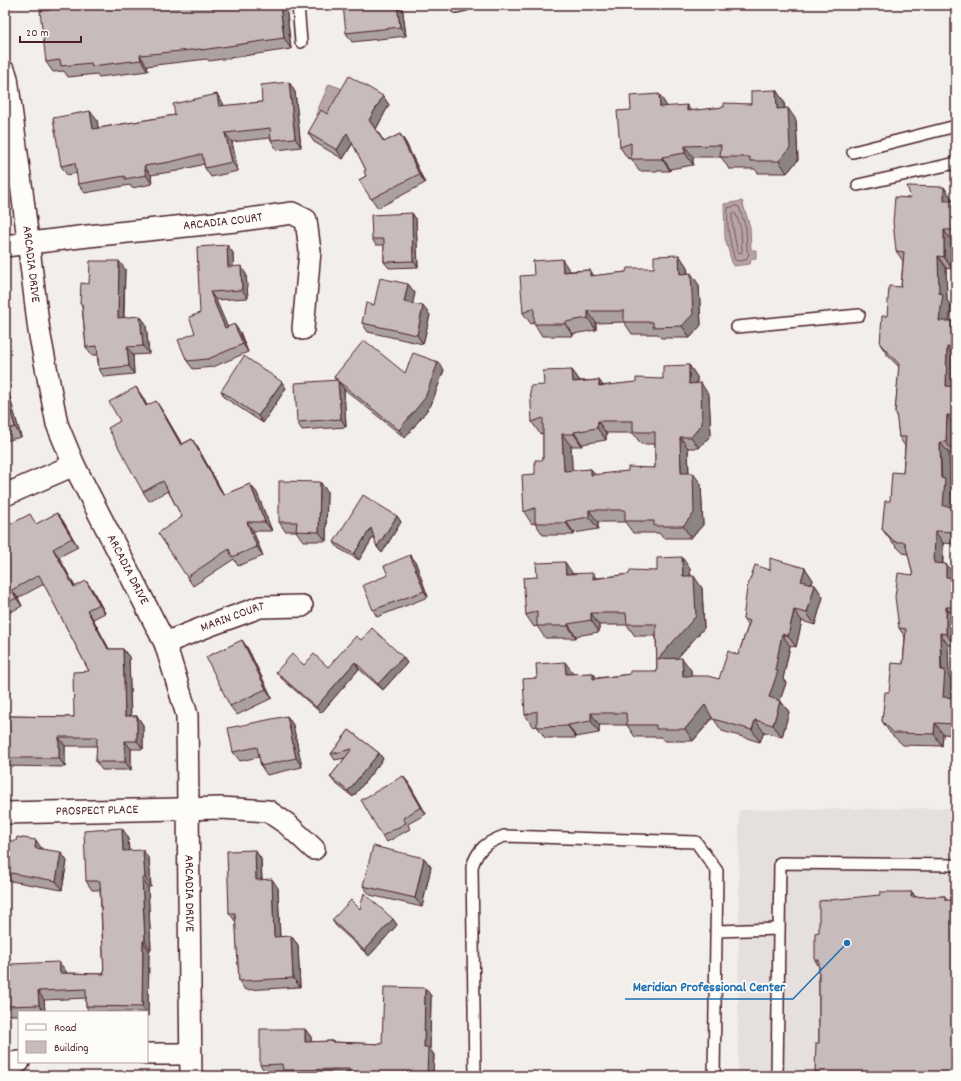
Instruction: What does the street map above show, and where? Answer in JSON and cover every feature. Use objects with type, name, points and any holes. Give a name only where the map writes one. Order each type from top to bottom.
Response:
[{"type":"street","name":"ARCADIA DRIVE","points":[[5,72],[24,199],[39,331],[57,424],[74,465],[166,643],[188,715],[191,1076]]},
{"type":"street","name":"ARCADIA COURT","points":[[28,243],[235,221],[292,213],[306,220],[310,251],[303,329]]},
{"type":"street","points":[[5,246],[28,243]]},
{"type":"street","points":[[5,495],[74,465]]},
{"type":"street","name":"MARIN COURT","points":[[166,643],[260,607],[302,606]]},
{"type":"street","name":"PROSPECT PLACE","points":[[5,813],[221,808],[268,811],[287,824],[314,849]]},
{"type":"street","points":[[148,1054],[190,1054]]},
{"type":"street","points":[[5,1064],[18,1062]]},
{"type":"lane","points":[[298,5],[301,42]]},
{"type":"lane","points":[[456,5],[456,7],[465,5]]},
{"type":"lane","points":[[853,152],[956,126]]},
{"type":"lane","points":[[858,185],[956,163]]},
{"type":"lane","points":[[737,327],[859,316]]},
{"type":"lane","points":[[475,1076],[472,867],[475,857],[481,848],[491,841],[504,836],[696,842],[717,871],[714,1076]]},
{"type":"lane","points":[[777,1076],[780,863],[956,865]]},
{"type":"lane","points":[[717,931],[779,929]]},
{"type":"shaded area","points":[[956,808],[956,1076],[738,1076],[739,810]]},
{"type":"water","points":[[329,84],[343,89],[329,120],[316,114]]},
{"type":"water","points":[[742,201],[750,227],[751,250],[756,250],[756,259],[751,259],[750,264],[733,266],[725,238],[724,204]]},
{"type":"building","points":[[64,5],[280,5],[284,38],[201,50],[140,55],[141,60],[92,66],[91,63],[61,66],[60,60],[46,62],[40,11],[50,10],[50,7]]},
{"type":"building","points":[[343,5],[397,5],[400,27],[346,33]]},
{"type":"building","points":[[349,76],[383,96],[369,120],[384,142],[400,134],[419,174],[371,199],[359,180],[366,176],[364,171],[366,170],[347,133],[337,150],[308,133],[321,110],[327,114]]},
{"type":"building","points":[[289,82],[295,138],[271,140],[270,128],[225,133],[232,162],[205,168],[202,154],[170,162],[144,166],[146,175],[125,179],[125,176],[78,184],[75,163],[61,166],[53,118],[90,111],[93,129],[175,115],[173,104],[217,94],[219,106],[262,102],[261,85]]},
{"type":"building","points":[[776,90],[777,109],[788,108],[790,148],[779,161],[750,161],[750,157],[720,157],[721,145],[685,146],[685,153],[662,157],[662,159],[631,159],[631,143],[620,147],[617,111],[631,110],[630,96],[659,94],[660,107],[687,105],[687,111],[724,107],[724,103],[751,104],[751,91]]},
{"type":"building","points":[[907,186],[944,187],[944,201],[956,201],[956,230],[944,230],[944,257],[938,256],[939,293],[943,294],[939,321],[952,321],[951,347],[947,347],[946,386],[956,387],[956,416],[947,415],[946,442],[940,442],[941,478],[945,479],[943,506],[955,507],[954,532],[935,531],[934,563],[946,564],[946,577],[956,578],[956,607],[946,607],[946,634],[940,633],[941,670],[945,670],[943,697],[955,698],[953,724],[935,723],[934,734],[894,733],[882,721],[885,692],[889,692],[892,663],[903,664],[906,629],[899,628],[895,597],[898,573],[913,575],[905,542],[895,542],[882,529],[885,501],[890,501],[892,472],[903,473],[906,437],[899,437],[895,413],[899,364],[880,344],[882,316],[887,316],[889,286],[901,287],[904,252],[896,251],[893,222],[895,197],[911,198]]},
{"type":"building","points":[[412,213],[413,261],[384,262],[384,239],[372,239],[371,215]]},
{"type":"building","points":[[227,245],[228,267],[241,266],[242,290],[210,292],[225,328],[234,324],[243,344],[208,359],[187,361],[178,340],[195,333],[189,317],[200,313],[197,247]]},
{"type":"building","points":[[679,255],[680,274],[691,273],[693,314],[682,326],[653,327],[653,322],[624,322],[624,311],[588,311],[588,318],[565,322],[565,324],[534,324],[534,308],[523,313],[520,276],[534,275],[533,261],[562,259],[563,272],[590,270],[590,276],[626,272],[627,268],[654,268],[654,256]]},
{"type":"building","points":[[90,261],[119,261],[118,318],[140,316],[143,346],[127,347],[129,366],[99,369],[97,346],[86,347],[82,304],[80,304],[81,283],[89,284]]},
{"type":"building","points":[[380,278],[408,284],[404,302],[423,306],[417,335],[362,323],[366,303],[374,305]]},
{"type":"building","points":[[364,340],[405,373],[413,353],[438,362],[425,398],[399,430],[338,381],[341,419],[297,422],[295,383],[338,380],[334,377]]},
{"type":"building","points":[[244,356],[282,382],[258,416],[221,391]]},
{"type":"building","points":[[689,365],[689,384],[701,383],[702,424],[691,437],[680,437],[681,473],[693,473],[694,513],[683,526],[654,526],[654,521],[625,521],[625,510],[589,510],[589,517],[566,521],[566,523],[535,523],[535,508],[524,512],[522,475],[535,474],[535,460],[543,460],[543,418],[532,422],[530,386],[544,385],[543,371],[572,370],[573,382],[599,380],[599,386],[636,382],[636,378],[663,379],[663,366]],"holes":[[[598,421],[633,421],[633,432],[655,432],[655,468],[628,467],[628,471],[591,475],[591,469],[564,471],[562,434],[574,434],[574,432],[597,428]]]},
{"type":"building","points":[[136,387],[146,406],[156,401],[181,445],[192,439],[223,495],[250,484],[265,522],[247,522],[257,547],[232,557],[229,549],[187,577],[158,533],[182,517],[163,481],[143,492],[108,428],[120,421],[109,402]]},
{"type":"building","points":[[5,393],[15,427],[5,430]]},
{"type":"building","points":[[279,481],[320,482],[319,532],[296,531],[297,522],[279,522]]},
{"type":"building","points":[[363,495],[397,516],[377,547],[371,528],[354,554],[334,542]]},
{"type":"building","points":[[57,513],[72,538],[53,549],[74,587],[86,581],[99,604],[87,610],[108,649],[123,649],[125,716],[137,716],[137,741],[125,741],[125,762],[96,762],[97,737],[59,737],[59,758],[5,758],[5,716],[74,717],[73,672],[89,671],[39,575],[12,590],[16,598],[5,604],[5,527],[30,514],[36,524]]},
{"type":"building","points":[[410,555],[424,591],[373,610],[363,585],[388,575],[384,566]]},
{"type":"building","points":[[682,557],[683,576],[694,576],[696,616],[658,659],[682,658],[683,676],[708,676],[719,679],[728,651],[738,655],[750,621],[743,619],[747,588],[755,565],[770,570],[770,558],[805,568],[801,581],[815,585],[807,613],[794,610],[788,636],[782,634],[775,670],[778,671],[769,697],[780,701],[773,725],[755,720],[752,730],[713,719],[705,705],[685,729],[656,729],[656,725],[627,725],[626,713],[591,713],[591,721],[568,726],[537,727],[537,711],[525,715],[523,679],[537,678],[536,664],[565,662],[566,674],[593,673],[593,679],[630,674],[630,671],[657,671],[656,624],[627,624],[626,613],[591,613],[591,620],[568,624],[568,626],[537,626],[537,611],[526,615],[523,578],[537,577],[536,563],[565,562],[566,574],[593,573],[593,579],[629,574],[630,570],[657,571],[657,558]]},
{"type":"building","points":[[372,628],[403,657],[378,684],[355,662],[316,707],[276,672],[292,654],[304,665],[314,654],[328,667],[356,636],[361,640]]},
{"type":"building","points":[[242,640],[266,689],[230,706],[206,657]]},
{"type":"building","points":[[287,716],[296,758],[261,766],[257,747],[233,752],[228,728]]},
{"type":"building","points":[[349,730],[379,753],[348,791],[330,777],[352,749],[331,754]]},
{"type":"building","points":[[403,776],[421,807],[403,818],[406,823],[382,836],[361,800]]},
{"type":"building","points":[[122,828],[123,851],[143,850],[145,878],[142,878],[145,941],[143,941],[142,1007],[86,1006],[86,989],[38,991],[39,1005],[5,1006],[5,967],[12,966],[12,964],[59,962],[60,973],[104,974],[100,881],[86,881],[84,831]]},
{"type":"building","points":[[17,837],[36,840],[35,848],[61,852],[56,881],[5,872],[5,841],[16,841]]},
{"type":"building","points":[[373,846],[424,858],[415,898],[363,886]]},
{"type":"building","points":[[255,850],[256,880],[272,879],[274,937],[291,936],[293,978],[239,981],[235,913],[229,913],[227,851]]},
{"type":"building","points":[[880,892],[912,892],[911,897],[945,896],[945,900],[956,900],[956,1076],[819,1076],[819,1072],[815,1072],[816,1043],[819,1043],[819,960],[815,960],[815,933],[819,932],[819,901],[880,895]]},
{"type":"building","points":[[364,893],[393,919],[364,950],[332,920],[351,900],[360,909]]},
{"type":"building","points":[[384,987],[425,988],[424,1047],[428,1047],[427,1076],[349,1076],[349,1069],[283,1070],[282,1064],[260,1065],[260,1029],[305,1029],[305,1042],[332,1041],[382,1044]]},
{"type":"place","name":"Meridian Professional Center","points":[[847,943]]}]
